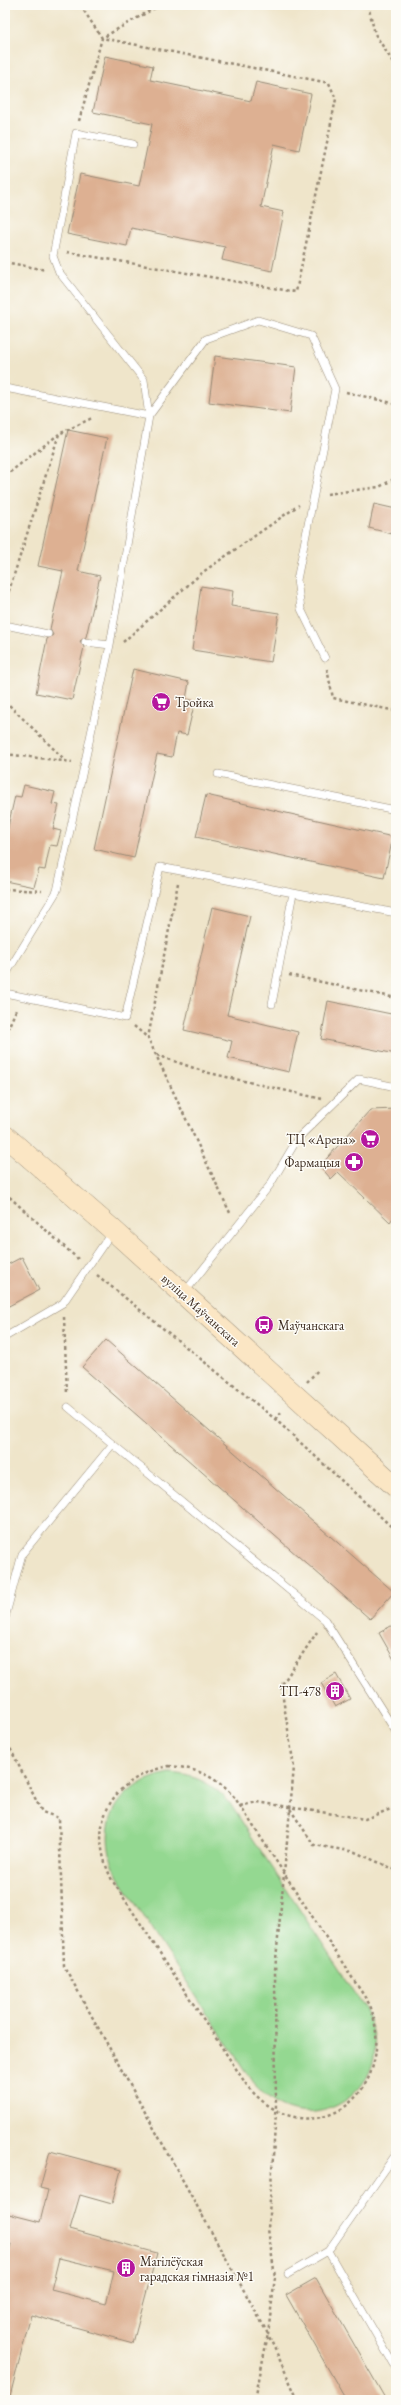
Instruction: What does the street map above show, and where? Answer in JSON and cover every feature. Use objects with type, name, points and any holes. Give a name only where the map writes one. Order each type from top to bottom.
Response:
[{"type":"main road","name":"вуліца Маўчанскага","points":[[5,1136],[113,1230],[396,1487]]},
{"type":"lane","points":[[5,976],[57,891],[108,656],[149,416],[144,380],[59,272],[53,256],[54,249],[76,133],[133,144]]},
{"type":"lane","points":[[149,416],[206,339],[258,320],[312,336],[335,389],[312,496],[297,580],[301,609],[325,658]]},
{"type":"lane","points":[[5,388],[149,416]]},
{"type":"lane","points":[[5,625],[48,634]]},
{"type":"lane","points":[[85,642],[110,645]]},
{"type":"lane","points":[[218,774],[396,810]]},
{"type":"lane","points":[[5,993],[125,1018],[160,866],[396,913]]},
{"type":"lane","points":[[272,1004],[293,893]]},
{"type":"lane","points":[[183,1295],[270,1185],[298,1138],[359,1079],[396,1087]]},
{"type":"lane","points":[[5,1337],[63,1303],[86,1266],[113,1230]]},
{"type":"lane","points":[[68,1407],[325,1620],[396,1732]]},
{"type":"lane","points":[[5,1618],[22,1554],[112,1445]]},
{"type":"lane","points":[[288,2274],[328,2251],[396,2154]]},
{"type":"lane","points":[[328,2251],[393,2364]]},
{"type":"path","points":[[54,249],[296,292],[336,98],[329,83],[102,38],[80,5]]},
{"type":"path","points":[[76,133],[102,38],[160,5]]},
{"type":"path","points":[[368,5],[374,34],[396,67]]},
{"type":"path","points":[[5,262],[59,272]]},
{"type":"path","points":[[335,389],[396,404]]},
{"type":"path","points":[[5,476],[59,434],[112,409]]},
{"type":"path","points":[[5,602],[59,434]]},
{"type":"path","points":[[108,656],[203,572],[312,496],[379,487],[396,478]]},
{"type":"path","points":[[325,658],[333,698],[396,711]]},
{"type":"path","points":[[5,701],[65,760]]},
{"type":"path","points":[[5,754],[65,760],[84,764]]},
{"type":"path","points":[[148,1038],[181,870]]},
{"type":"path","points":[[5,889],[57,891]]},
{"type":"path","points":[[278,973],[396,998]]},
{"type":"path","points":[[5,1034],[22,996]]},
{"type":"path","points":[[125,1018],[148,1038],[236,1227]]},
{"type":"path","points":[[156,1055],[205,1072],[335,1102]]},
{"type":"path","points":[[5,1193],[86,1266],[275,1419],[396,1531]]},
{"type":"path","points":[[63,1303],[68,1407]]},
{"type":"path","points":[[255,2400],[268,2334],[275,2277],[268,2229],[276,2112],[275,1970],[294,1767],[281,1686],[325,1620]]},
{"type":"path","points":[[5,1738],[42,1812],[59,1818],[64,1966],[268,2334],[298,2400]]},
{"type":"path","points":[[367,2089],[349,2107],[332,2115],[307,2119],[294,2118],[276,2112],[260,2101],[239,2074],[112,1880],[104,1863],[100,1844],[101,1825],[108,1807],[118,1791],[133,1778],[150,1770],[169,1766],[188,1767],[206,1773],[222,1784],[240,1806],[284,1873],[370,2005],[378,2022]]},
{"type":"path","points":[[240,1806],[256,1802],[364,1819],[396,1808]]},
{"type":"path","points":[[290,1808],[314,1845],[355,1852],[396,1870]]},
{"type":"green space","points":[[169,1773],[187,1776],[202,1781],[223,1795],[229,1802],[364,2008],[374,2038],[374,2058],[369,2073],[361,2086],[350,2097],[337,2105],[323,2110],[308,2112],[293,2111],[274,2103],[253,2083],[118,1877],[111,1859],[108,1841],[109,1825],[114,1810],[123,1798],[135,1787],[150,1779]]},
{"type":"building","points":[[105,56],[153,66],[150,80],[251,101],[256,82],[311,94],[299,150],[274,144],[261,207],[284,212],[272,271],[222,260],[225,247],[131,228],[127,246],[67,234],[80,174],[139,186],[152,124],[93,112]]},
{"type":"building","points":[[215,356],[296,367],[290,413],[209,402]]},
{"type":"building","points":[[68,430],[107,438],[78,571],[100,576],[86,637],[80,641],[84,647],[72,700],[36,693],[47,639],[53,635],[50,629],[63,571],[38,566]]},
{"type":"building","points":[[374,504],[396,509],[396,535],[369,528]]},
{"type":"building","points":[[201,586],[233,591],[231,606],[279,613],[271,662],[192,650]]},
{"type":"building","points":[[133,669],[189,682],[186,699],[195,701],[187,735],[177,733],[172,757],[157,754],[134,858],[94,849]]},
{"type":"building","points":[[24,785],[55,792],[52,804],[59,805],[53,829],[61,831],[57,846],[50,845],[45,870],[39,869],[34,887],[5,881],[5,840],[15,796],[21,797]]},
{"type":"building","points":[[206,795],[393,837],[384,878],[196,837]]},
{"type":"building","points":[[212,907],[250,916],[227,1015],[298,1032],[289,1072],[228,1058],[232,1041],[184,1030]]},
{"type":"building","points":[[328,1001],[396,1015],[396,1054],[321,1039]]},
{"type":"building","name":"ТЦ «Арена»","points":[[396,1109],[396,1214],[390,1222],[338,1172],[331,1179],[320,1166],[370,1110]]},
{"type":"building","points":[[22,1257],[39,1290],[5,1308],[5,1266]]},
{"type":"building","points":[[106,1340],[394,1592],[370,1619],[82,1367]]},
{"type":"building","points":[[396,1623],[396,1663],[379,1633]]},
{"type":"building","name":"ТП-478","points":[[336,1674],[350,1699],[335,1707],[321,1683]]},
{"type":"building","name":"Магілёўская гарадская гімназія №1","points":[[50,2151],[121,2170],[112,2204],[80,2195],[70,2229],[157,2253],[133,2343],[31,2315],[10,2396],[5,2395],[5,2264],[11,2244],[5,2242],[5,2213],[40,2222],[48,2190],[40,2188]],"holes":[[[59,2258],[114,2271],[106,2304],[51,2290]]]},
{"type":"building","points":[[316,2278],[386,2400],[346,2400],[286,2295]]},
{"type":"place","name":"Тройка","points":[[161,702]]},
{"type":"place","name":"ТЦ «Арена»","points":[[370,1139]]},
{"type":"place","name":"Фармацыя","points":[[354,1162]]},
{"type":"place","name":"Маўчанскага","points":[[264,1325]]},
{"type":"place","name":"ТП-478","points":[[335,1691]]},
{"type":"place","name":"Магілёўская гарадская гімназія №1","points":[[126,2268]]}]
